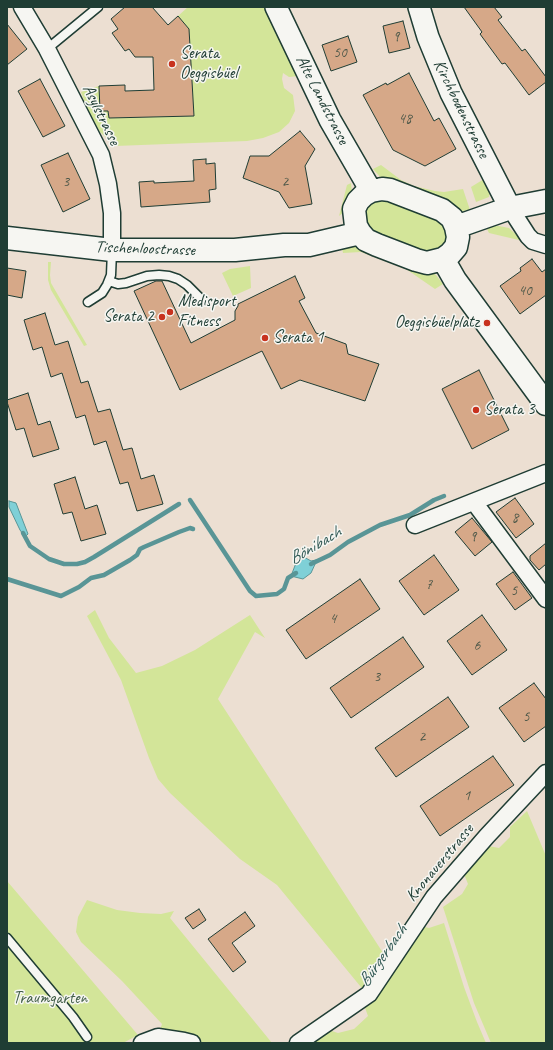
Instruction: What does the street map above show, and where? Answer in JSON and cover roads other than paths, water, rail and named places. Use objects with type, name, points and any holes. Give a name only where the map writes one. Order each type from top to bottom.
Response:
[{"type":"main road","points":[[382,189],[390,190],[442,210],[452,218],[456,227],[458,237],[456,247],[443,260],[427,263],[366,240],[357,225],[354,209],[358,201],[364,195],[372,191],[382,189]]},
{"type":"main road","points":[[456,227],[510,208],[546,201]]},
{"type":"main road","name":"Tischenloostrasse","points":[[7,238],[112,250],[235,250],[284,245],[307,234],[357,225]]},
{"type":"main road","points":[[443,260],[455,280],[546,404]]},
{"type":"street","name":"Asylstrasse","points":[[22,7],[47,49],[101,155],[108,184],[112,213],[112,250]]},
{"type":"street","name":"Alte Landstrasse","points":[[276,7],[330,120],[372,191]]},
{"type":"street","name":"Kirchbodenstrasse","points":[[419,7],[428,37],[452,93],[510,208]]},
{"type":"street","points":[[510,208],[528,236],[533,241],[546,246]]},
{"type":"street","points":[[415,525],[546,473]]},
{"type":"street","points":[[474,502],[546,599]]},
{"type":"street","name":"Knonauerstrasse","points":[[298,1043],[370,994],[434,897],[487,836],[546,773]]},
{"type":"street","points":[[142,1043],[158,1037],[184,1040],[192,1043]]},
{"type":"lane","points":[[47,49],[98,7]]},
{"type":"lane","points":[[88,302],[102,293],[109,281],[111,275],[112,250]]},
{"type":"lane","points":[[109,281],[118,284],[126,284],[147,276],[169,276],[178,279],[202,300]]},
{"type":"lane","points":[[7,938],[73,1017],[87,1037]]},
{"type":"water","points":[[9,501],[16,503],[28,534],[25,537],[9,507]]},
{"type":"water","name":"Bönibach","points":[[304,557],[311,561],[316,560],[311,573],[303,579],[291,576],[296,563]]},
{"type":"waterway","name":"Bönibach","points":[[311,564],[330,555],[348,542],[380,525],[410,515],[434,500],[444,496]]},
{"type":"waterway","name":"Bönibach","points":[[190,500],[250,591],[256,596],[277,594],[284,589],[288,578],[296,573]]},
{"type":"waterway","name":"Bönibach","points":[[23,533],[30,546],[49,559],[64,564],[77,564],[94,557],[179,504]]},
{"type":"waterway","name":"Bönibach","points":[[7,579],[61,596],[79,587],[91,578],[104,575],[130,560],[137,555],[140,549],[179,532],[190,528],[193,529]]},
{"type":"place","name":"Serata Oeggisbüel","points":[[172,64]]},
{"type":"place","name":"Medisport Fitness","points":[[170,312]]},
{"type":"place","name":"Serata 2","points":[[162,317]]},
{"type":"place","name":"Oeggisbüelplatz","points":[[487,323]]},
{"type":"place","name":"Serata 1","points":[[265,338]]},
{"type":"place","name":"Serata 3","points":[[476,410]]},
{"type":"water label","name":"Bürgerbach","points":[[383,956]]},
{"type":"park label","name":"Traumgarten","points":[[50,999]]}]
